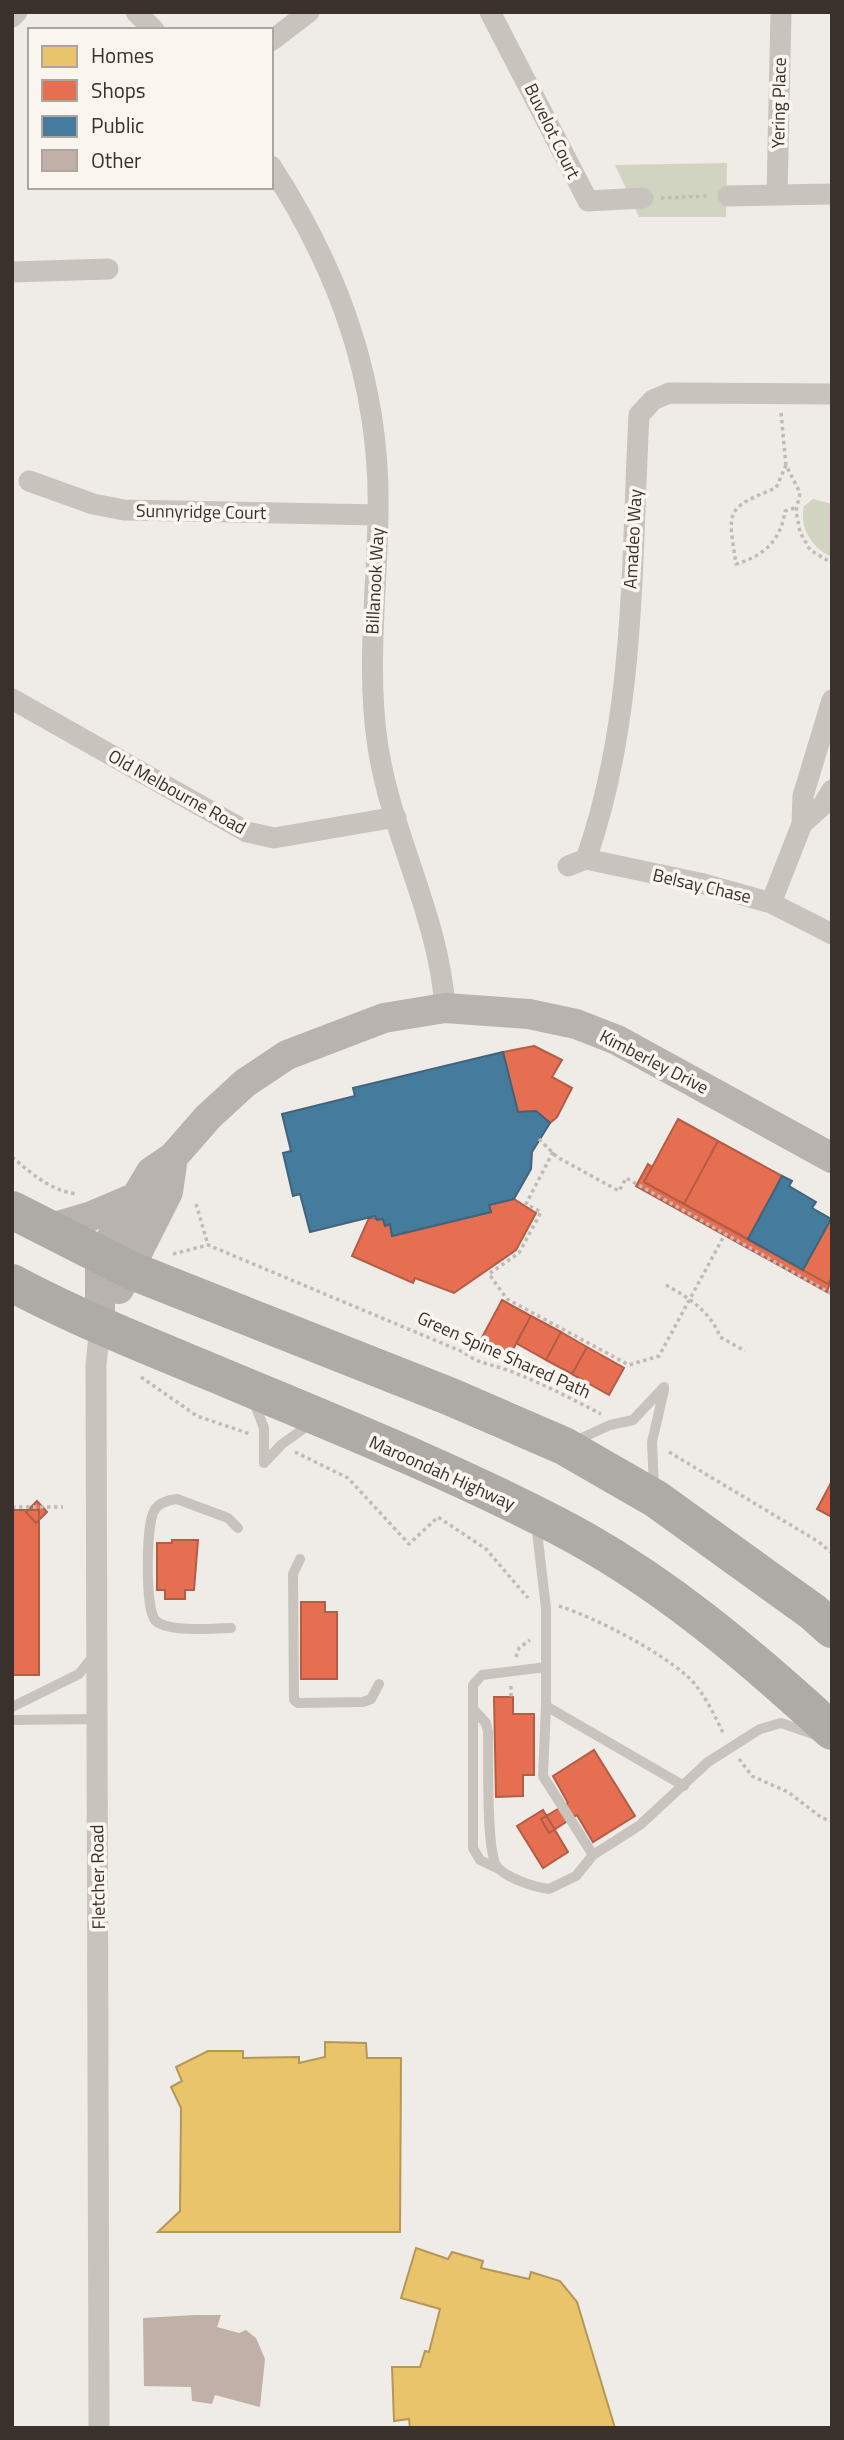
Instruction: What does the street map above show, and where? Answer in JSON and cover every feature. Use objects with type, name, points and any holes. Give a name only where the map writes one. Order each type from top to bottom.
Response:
[{"type":"highway","points":[[12,1210],[48,1229],[125,1256],[564,1446],[656,1499],[826,1621]]},
{"type":"highway","name":"Maroondah Highway","points":[[12,1283],[98,1341],[232,1380],[487,1490],[580,1539],[676,1599],[734,1644],[832,1731]]},
{"type":"main road","name":"Kimberley Drive","points":[[98,1341],[125,1256],[134,1198],[151,1172],[173,1157],[208,1117],[245,1083],[287,1055],[384,1018],[445,1008],[529,1014],[576,1024],[617,1040],[832,1158]]},
{"type":"main road","name":"Kimberley Drive","points":[[125,1256],[168,1192],[173,1157]]},
{"type":"main road","points":[[48,1229],[134,1198]]},
{"type":"street","points":[[12,17],[17,12]]},
{"type":"street","points":[[136,12],[152,28]]},
{"type":"street","points":[[273,39],[309,12]]},
{"type":"street","name":"Buvelot Court","points":[[490,12],[588,201],[643,198]]},
{"type":"street","name":"Yering Place","points":[[778,194],[780,12]]},
{"type":"street","name":"Billanook Way","points":[[273,169],[305,218],[331,271],[352,331],[373,424],[378,515],[372,642],[373,696],[379,749],[396,817],[430,917],[442,965],[445,1008]]},
{"type":"street","points":[[728,196],[832,194]]},
{"type":"street","points":[[12,272],[108,269]]},
{"type":"street","name":"Amadeo Way","points":[[577,862],[612,774],[622,717],[639,415],[653,400],[669,393],[832,394]]},
{"type":"street","name":"Sunnyridge Court","points":[[29,481],[93,504],[124,510],[378,515]]},
{"type":"street","name":"Old Melbourne Road","points":[[12,699],[247,832],[274,838],[396,817]]},
{"type":"street","points":[[771,903],[802,824],[803,796],[832,700]]},
{"type":"street","points":[[802,824],[823,805],[832,790]]},
{"type":"street","name":"Belsay Chase","points":[[577,862],[704,884],[771,903],[832,934]]},
{"type":"street","name":"Fletcher Road","points":[[98,1341],[95,1655],[99,2428]]},
{"type":"lane","points":[[232,1380],[258,1406],[264,1436],[264,1463],[282,1444],[318,1419]]},
{"type":"lane","points":[[564,1446],[610,1425],[621,1425],[633,1419],[664,1387],[650,1460],[656,1499]]},
{"type":"lane","points":[[230,1628],[169,1628],[155,1620],[150,1607],[148,1576],[150,1535],[153,1513],[157,1506],[171,1500],[183,1501],[228,1518],[238,1528]]},
{"type":"lane","points":[[536,1516],[546,1608],[543,1776],[593,1855]]},
{"type":"lane","points":[[300,1559],[293,1574],[294,1700],[298,1703],[363,1703],[371,1699],[379,1684]]},
{"type":"lane","points":[[12,1707],[79,1674],[95,1655]]},
{"type":"lane","points":[[546,1667],[496,1672],[476,1678],[473,1848],[480,1860],[549,1889],[576,1876],[593,1855],[640,1825],[708,1762],[760,1728],[781,1723],[793,1725],[832,1742]]},
{"type":"lane","points":[[546,1706],[684,1786]]},
{"type":"lane","points":[[474,1710],[486,1724],[488,1732],[490,1839],[493,1861],[499,1869]]},
{"type":"lane","points":[[12,1720],[96,1719]]},
{"type":"path","points":[[643,198],[728,196]]},
{"type":"path","points":[[780,408],[786,465],[800,493],[797,507],[804,542],[818,557],[832,563]]},
{"type":"path","points":[[786,465],[776,488],[749,498],[735,508],[731,525],[736,564],[763,553],[771,545],[783,523],[785,511],[797,507]]},
{"type":"path","points":[[538,1139],[553,1152],[619,1191],[626,1178],[832,1294]]},
{"type":"path","points":[[553,1152],[526,1204],[541,1212],[519,1253],[489,1275],[507,1299],[629,1366],[659,1356],[725,1234]]},
{"type":"path","points":[[12,1157],[34,1176],[61,1191],[95,1197],[101,1212]]},
{"type":"path","points":[[125,1256],[172,1254],[208,1245],[195,1204]]},
{"type":"path","name":"Green Spine Shared Path","points":[[208,1245],[463,1352],[476,1362],[507,1370],[556,1391],[621,1425]]},
{"type":"path","points":[[666,1285],[691,1299],[716,1327],[720,1337],[745,1351]]},
{"type":"path","points":[[98,1341],[169,1399],[197,1416],[248,1434],[264,1436]]},
{"type":"path","points":[[652,1442],[819,1542],[832,1553]]},
{"type":"path","points":[[282,1444],[348,1478],[409,1544],[438,1517],[486,1549],[522,1590]]},
{"type":"path","points":[[12,1507],[63,1507]]},
{"type":"path","points":[[546,1608],[561,1606],[607,1628],[640,1645],[688,1677],[714,1713],[730,1748],[752,1776],[788,1792],[822,1818],[832,1821]]},
{"type":"path","points":[[511,1697],[513,1671],[519,1648],[532,1638]]},
{"type":"green space","points":[[727,163],[726,217],[639,217],[615,165]]},
{"type":"green space","points":[[813,499],[832,504],[832,557],[813,543],[805,529],[804,506]]},
{"type":"building: Homes","points":[[325,2042],[366,2043],[367,2058],[401,2058],[400,2232],[158,2232],[180,2211],[181,2108],[171,2087],[182,2081],[176,2067],[208,2051],[243,2051],[243,2058],[299,2057],[299,2063],[325,2057]]},
{"type":"building: Homes","points":[[416,2248],[448,2259],[452,2252],[483,2261],[481,2268],[529,2279],[531,2272],[560,2281],[577,2302],[615,2428],[410,2428],[409,2419],[394,2421],[392,2367],[420,2367],[425,2351],[429,2352],[440,2309],[401,2298]]},
{"type":"building: Shops","points":[[534,1046],[562,1060],[552,1077],[572,1088],[557,1117],[550,1123],[536,1111],[518,1112],[503,1052]]},
{"type":"building: Shops","points":[[678,1119],[718,1141],[684,1204],[644,1182]]},
{"type":"building: Shops","points":[[718,1141],[782,1176],[748,1239],[684,1204]]},
{"type":"building: Shops","points":[[648,1164],[652,1167],[644,1182],[828,1284],[832,1277],[827,1292],[636,1186]]},
{"type":"building: Shops","points":[[514,1199],[536,1213],[516,1250],[454,1293],[415,1278],[413,1283],[352,1256],[369,1218],[383,1219],[385,1226],[390,1224],[392,1236],[491,1212],[489,1205]]},
{"type":"building: Shops","points":[[831,1219],[832,1277],[828,1284],[803,1270]]},
{"type":"building: Shops","points":[[502,1300],[531,1316],[509,1357],[480,1341]]},
{"type":"building: Shops","points":[[531,1316],[561,1332],[546,1360],[516,1343]]},
{"type":"building: Shops","points":[[561,1332],[587,1347],[572,1374],[546,1360]]},
{"type":"building: Shops","points":[[587,1347],[624,1368],[609,1395],[572,1374]]},
{"type":"building: Shops","points":[[832,1481],[832,1517],[817,1509]]},
{"type":"building: Shops","points":[[37,1501],[47,1512],[36,1523],[26,1512]]},
{"type":"building: Shops","points":[[12,1510],[39,1510],[39,1675],[13,1675]]},
{"type":"building: Shops","points":[[172,1540],[198,1540],[194,1590],[185,1590],[185,1599],[165,1599],[165,1590],[157,1590],[157,1543],[172,1543]]},
{"type":"building: Shops","points":[[301,1602],[325,1602],[325,1612],[337,1612],[337,1679],[301,1679]]},
{"type":"building: Shops","points":[[494,1697],[513,1697],[513,1714],[534,1714],[534,1775],[523,1775],[523,1796],[496,1797]]},
{"type":"building: Shops","points":[[594,1750],[635,1816],[593,1842],[577,1815],[549,1833],[541,1819],[568,1803],[553,1776]]},
{"type":"building: Shops","points":[[543,1810],[568,1852],[543,1868],[517,1826]]},
{"type":"building: Public","points":[[503,1052],[518,1112],[536,1111],[550,1123],[532,1152],[531,1169],[514,1199],[489,1205],[491,1212],[392,1236],[390,1224],[385,1226],[383,1219],[377,1220],[375,1216],[310,1232],[300,1194],[293,1196],[283,1153],[291,1151],[282,1114],[355,1096],[353,1088]]},
{"type":"building: Public","points":[[782,1176],[792,1181],[789,1186],[816,1202],[812,1208],[831,1219],[803,1270],[748,1239]]},
{"type":"building: Other","points":[[221,2315],[217,2327],[239,2333],[246,2330],[256,2338],[265,2359],[260,2407],[215,2395],[212,2404],[192,2401],[191,2387],[144,2386],[143,2318]]}]
